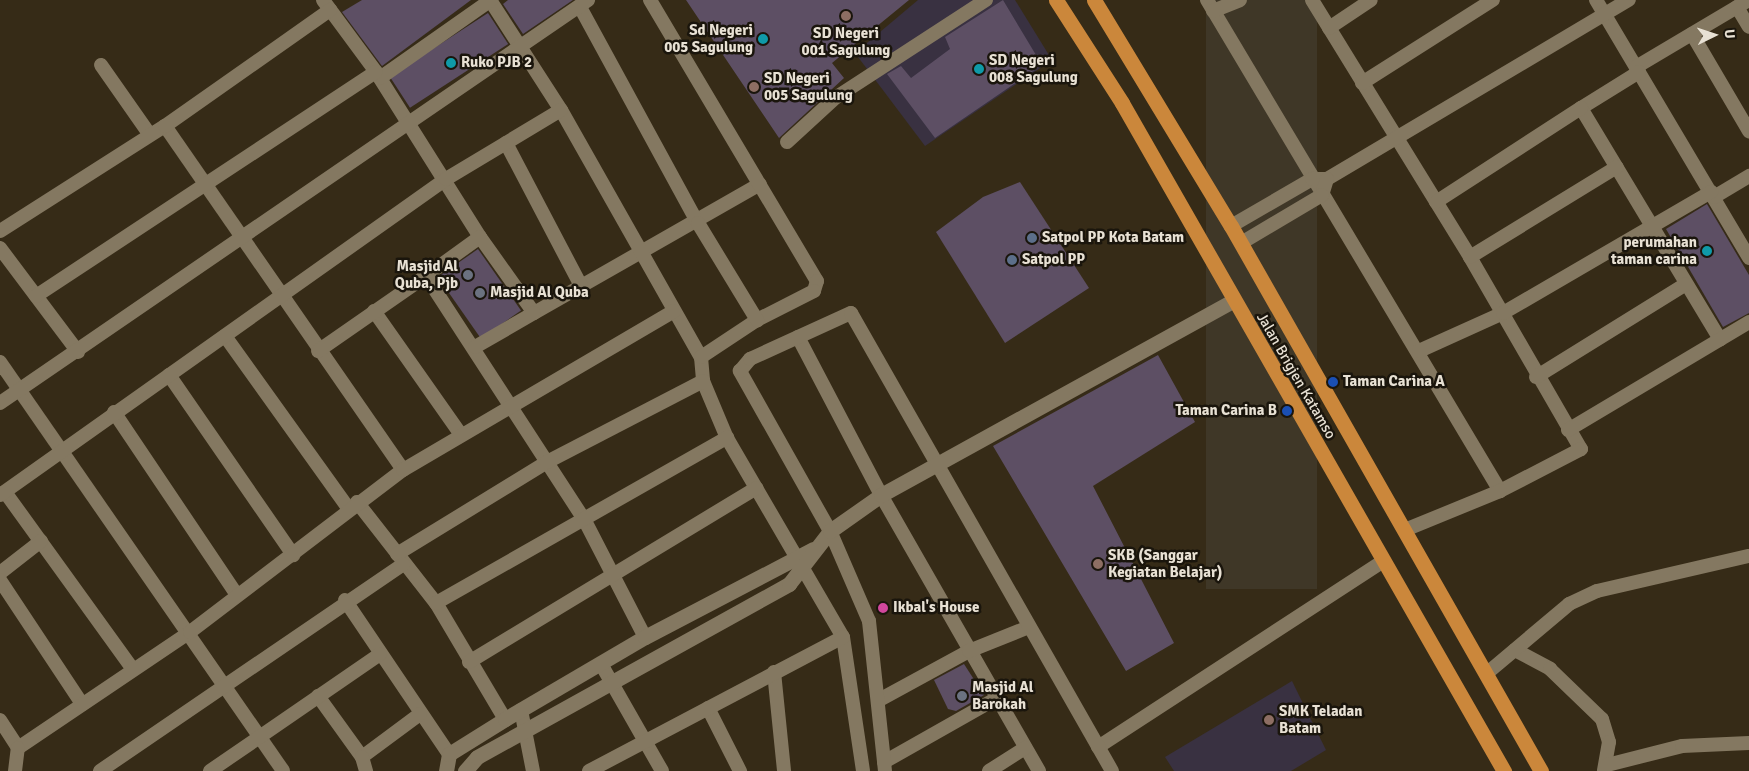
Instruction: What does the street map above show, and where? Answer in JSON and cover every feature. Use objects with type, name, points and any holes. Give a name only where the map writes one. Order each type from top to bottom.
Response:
[{"type":"highway","name":"Jalan Brigjen Katamso","points":[[1056,0],[1122,103],[1232,301],[1504,771]]},
{"type":"highway","name":"Jalan Brigjen Katamso","points":[[1094,0],[1231,226],[1541,771]]},
{"type":"street","points":[[36,296],[202,182],[378,75],[491,0],[561,110],[701,357],[703,381],[727,438],[843,637],[863,771]]},
{"type":"street","points":[[650,0],[760,184],[817,287],[757,320],[701,357]]},
{"type":"street","points":[[787,142],[835,98],[986,0]]},
{"type":"street","points":[[1240,0],[1210,5],[1312,179],[1419,351],[1500,491]]},
{"type":"street","points":[[1312,0],[1395,140],[1470,257],[1580,453],[1500,491],[1405,530]]},
{"type":"street","points":[[1329,28],[1371,0]]},
{"type":"street","points":[[1362,83],[1493,0]]},
{"type":"street","points":[[1596,0],[1749,258]]},
{"type":"street","points":[[1231,226],[1312,179],[1327,179],[1630,0]]},
{"type":"street","points":[[0,403],[410,126],[584,4],[698,223],[757,320]]},
{"type":"street","points":[[1436,202],[1692,34],[1743,4],[1749,27]]},
{"type":"street","points":[[0,231],[165,126],[326,5],[378,75],[446,180],[480,237],[534,313]]},
{"type":"street","points":[[1692,34],[1749,132]]},
{"type":"street","points":[[101,65],[150,135]]},
{"type":"street","points":[[1581,108],[1720,339]]},
{"type":"street","points":[[132,668],[42,541],[3,494],[114,412],[282,298],[446,180],[561,110]]},
{"type":"street","points":[[165,126],[202,182],[243,238],[318,351],[403,470]]},
{"type":"street","points":[[506,143],[581,286]]},
{"type":"street","points":[[1470,257],[1617,167]]},
{"type":"street","points":[[1419,351],[1503,313],[1652,224],[1749,176]]},
{"type":"street","points":[[1241,244],[1322,195],[1327,179]]},
{"type":"street","points":[[475,347],[581,286],[698,223],[760,184]]},
{"type":"street","points":[[318,351],[480,237]]},
{"type":"street","points":[[0,248],[78,352]]},
{"type":"street","points":[[426,276],[475,347],[584,518],[645,638]]},
{"type":"street","points":[[1536,376],[1686,284]]},
{"type":"street","points":[[465,771],[477,757],[525,733],[789,584],[804,568],[813,549],[830,531],[881,495],[1232,301]]},
{"type":"street","points":[[374,311],[460,435]]},
{"type":"street","points":[[18,748],[132,668],[190,632],[293,555],[353,506],[403,470],[460,435],[514,407],[674,311]]},
{"type":"street","points":[[997,698],[885,767],[881,699],[870,622],[830,531],[741,379],[740,371],[750,359],[844,314],[854,314],[1112,771]]},
{"type":"street","points":[[1568,430],[1749,322]]},
{"type":"street","points":[[225,336],[353,506],[436,603],[469,662],[505,720]]},
{"type":"street","points":[[798,337],[881,495],[969,651],[981,664],[997,698],[1039,771]]},
{"type":"street","points":[[0,362],[22,389],[60,451],[190,632],[223,686],[283,771]]},
{"type":"street","points":[[169,375],[293,555]]},
{"type":"street","points":[[100,771],[345,600],[400,559],[547,462],[703,381]]},
{"type":"street","points":[[114,412],[237,595]]},
{"type":"street","points":[[436,603],[727,438]]},
{"type":"street","points":[[469,662],[614,576],[756,488]]},
{"type":"street","points":[[0,573],[42,541]]},
{"type":"street","points":[[449,754],[645,638],[795,556],[813,549]]},
{"type":"street","points":[[1486,674],[1569,604],[1597,591],[1749,556]]},
{"type":"street","points":[[1098,747],[1383,561]]},
{"type":"street","points":[[779,565],[789,584]]},
{"type":"street","points":[[0,580],[82,704]]},
{"type":"street","points":[[345,600],[420,714],[449,754],[446,771]]},
{"type":"street","points":[[881,699],[969,651],[1029,627]]},
{"type":"street","points":[[589,771],[644,740],[843,637]]},
{"type":"street","points":[[1515,650],[1550,669],[1590,703],[1602,720],[1609,742],[1605,768],[1682,746],[1749,744]]},
{"type":"street","points":[[210,771],[258,736],[380,654]]},
{"type":"street","points":[[601,664],[614,682],[662,771]]},
{"type":"street","points":[[774,672],[784,771]]},
{"type":"street","points":[[318,696],[362,757],[366,771]]},
{"type":"street","points":[[708,708],[740,771]]},
{"type":"street","points":[[521,710],[533,771]]},
{"type":"street","points":[[362,757],[420,714]]},
{"type":"street","points":[[0,720],[18,748],[15,771]]},
{"type":"street","points":[[488,730],[498,746]]},
{"type":"street","points":[[989,771],[1025,748]]},
{"type":"shaded area","points":[[918,0],[1015,0],[1052,60],[925,146],[855,53]]},
{"type":"shaded area","points":[[1206,0],[1317,0],[1317,589],[1206,589]]},
{"type":"shaded area","name":"SMK Teladan Batam","points":[[1292,681],[1326,750],[1291,771],[1174,771],[1165,757]]},
{"type":"building","name":"Ruko PJB 2","points":[[362,0],[471,0],[382,66],[342,12]]},
{"type":"building","name":"Ruko PJB 2","points":[[508,0],[573,0],[523,34],[503,4]]},
{"type":"building","name":"Sd Negeri 005 Sagulung","points":[[686,0],[909,0],[832,63],[844,78],[779,138]]},
{"type":"building","name":"SD Negeri 008 Sagulung","points":[[1003,0],[1042,65],[935,138],[887,74],[901,66],[911,78],[950,49],[945,37]]},
{"type":"building","name":"Ruko PJB 2","points":[[488,13],[508,44],[410,108],[390,77]]},
{"type":"building","name":"Satpol PP","points":[[1020,182],[1089,288],[1005,343],[936,232],[983,197]]},
{"type":"building","name":"perumahan taman carina","points":[[1707,204],[1749,275],[1749,313],[1723,327],[1666,229]]},
{"type":"building","name":"Masjid Al Quba","points":[[478,249],[521,310],[481,339],[438,277]]},
{"type":"building","name":"SKB (Sanggar Kegiatan Belajar)","points":[[1158,355],[1195,422],[1093,486],[1174,643],[1126,671],[993,446]]},
{"type":"building","name":"Masjid Al Barokah","points":[[964,664],[984,695],[956,711],[948,709],[934,680]]},
{"type":"place","name":"SD Negeri 001 Sagulung","points":[[846,16]]},
{"type":"place","name":"Sd Negeri 005 Sagulung","points":[[763,39]]},
{"type":"place","name":"Ruko PJB 2","points":[[451,63]]},
{"type":"place","name":"SD Negeri 008 Sagulung","points":[[979,69]]},
{"type":"place","name":"SD Negeri 005 Sagulung","points":[[754,87]]},
{"type":"place","name":"Satpol PP Kota Batam","points":[[1032,238]]},
{"type":"place","name":"perumahan taman carina","points":[[1707,251]]},
{"type":"place","name":"Satpol PP","points":[[1012,260]]},
{"type":"place","name":"Masjid Al Quba, Pjb","points":[[468,275]]},
{"type":"place","name":"Masjid Al Quba","points":[[480,293]]},
{"type":"place","name":"Taman Carina A","points":[[1333,382]]},
{"type":"place","name":"Taman Carina B","points":[[1287,411]]},
{"type":"place","name":"SKB (Sanggar Kegiatan Belajar)","points":[[1098,564]]},
{"type":"place","name":"Ikbal's House","points":[[883,608]]},
{"type":"place","name":"Masjid Al Barokah","points":[[962,696]]},
{"type":"place","name":"SMK Teladan Batam","points":[[1269,720]]}]
